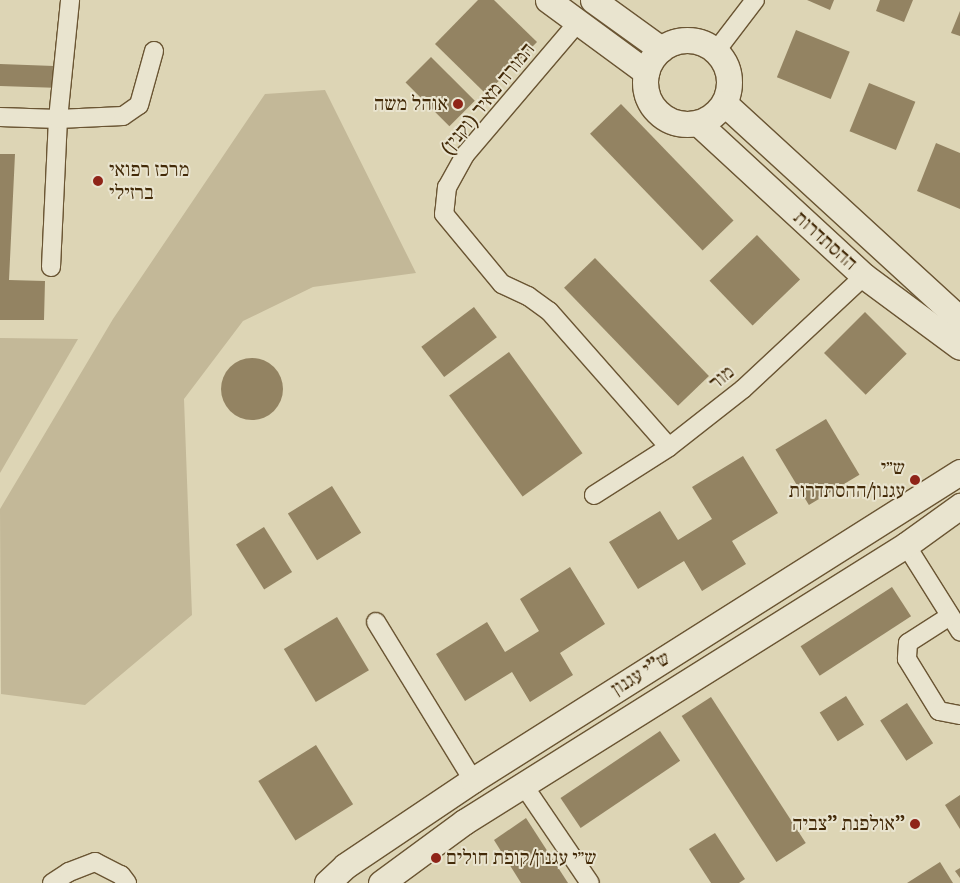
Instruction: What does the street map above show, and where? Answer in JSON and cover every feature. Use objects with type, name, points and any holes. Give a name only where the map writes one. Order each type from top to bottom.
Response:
[{"type":"street","points":[[51,267],[58,119],[70,0]]},
{"type":"street","points":[[548,0],[646,72]]},
{"type":"street","points":[[593,0],[661,49]]},
{"type":"street","points":[[716,51],[754,0]]},
{"type":"street","name":"המורה מאיר (וקנין)","points":[[579,21],[465,155],[447,188],[444,214],[502,284],[528,296],[549,311],[669,447]]},
{"type":"street","points":[[683,40],[695,40],[716,51],[729,76],[724,103],[709,118],[698,123],[677,123],[658,113],[647,94],[646,72],[661,49],[683,40]]},
{"type":"street","points":[[0,117],[58,119],[123,116],[139,105],[154,51]]},
{"type":"street","name":"ההסתדרות","points":[[724,103],[960,319]]},
{"type":"street","name":"ההסתדרות","points":[[698,123],[864,276],[960,348]]},
{"type":"street","name":"מור","points":[[594,495],[669,447],[743,389],[864,276]]},
{"type":"street","name":"ש\"י עגנון","points":[[327,883],[345,866],[473,780],[960,472]]},
{"type":"street","name":"ש\"י עגנון","points":[[381,883],[464,822],[906,545],[960,506]]},
{"type":"street","points":[[906,545],[960,631]]},
{"type":"street","points":[[950,616],[908,643],[907,659],[939,711],[960,715]]},
{"type":"street","points":[[376,622],[473,780]]},
{"type":"street","points":[[524,786],[590,883]]},
{"type":"street","points":[[52,883],[69,872],[95,862],[121,875],[127,883]]},
{"type":"shaded area","points":[[325,90],[416,273],[313,287],[243,321],[184,399],[192,615],[85,705],[1,694],[0,509],[113,319],[265,94]]},
{"type":"shaded area","points":[[0,338],[78,339],[0,473]]},
{"type":"building","points":[[478,0],[494,0],[537,42],[486,94],[435,44]]},
{"type":"building","points":[[807,0],[834,0],[830,10]]},
{"type":"building","points":[[880,0],[913,0],[904,22],[876,11]]},
{"type":"building","points":[[960,11],[960,36],[951,33]]},
{"type":"building","points":[[796,30],[850,52],[831,99],[777,77]]},
{"type":"building","points":[[431,57],[475,101],[449,126],[406,82]]},
{"type":"building","points":[[0,64],[54,66],[53,88],[0,86]]},
{"type":"building","points":[[869,83],[915,102],[896,150],[850,131]]},
{"type":"building","points":[[621,104],[734,221],[703,250],[590,134]]},
{"type":"building","points":[[936,143],[960,153],[960,209],[917,191]]},
{"type":"building","points":[[0,154],[15,154],[9,280],[45,281],[44,320],[0,320]]},
{"type":"building","points":[[757,235],[800,280],[753,325],[710,281]]},
{"type":"building","points":[[595,258],[709,376],[678,406],[564,288]]},
{"type":"building","points":[[474,307],[497,337],[444,377],[421,347]]},
{"type":"building","points":[[865,312],[907,354],[866,395],[824,353]]},
{"type":"building","points":[[509,352],[582,453],[523,497],[449,395]]},
{"type":"building","points":[[252,358],[264,360],[274,367],[281,377],[283,389],[281,401],[274,411],[264,418],[252,420],[240,418],[230,411],[223,401],[221,389],[223,377],[230,367],[240,360]]},
{"type":"building","points":[[826,419],[859,475],[809,505],[775,449]]},
{"type":"building","points":[[743,456],[778,513],[732,541],[746,564],[702,591],[684,561],[638,589],[609,542],[660,511],[678,540],[712,519],[692,487]]},
{"type":"building","points":[[332,486],[361,533],[317,560],[288,514]]},
{"type":"building","points":[[264,527],[292,572],[264,589],[236,544]]},
{"type":"building","points":[[570,567],[605,624],[560,653],[573,675],[530,702],[512,672],[465,701],[436,654],[487,622],[505,652],[539,631],[520,599]]},
{"type":"building","points":[[892,587],[911,616],[820,676],[801,646]]},
{"type":"building","points":[[337,617],[369,670],[316,702],[284,649]]},
{"type":"building","points":[[846,696],[864,725],[838,741],[820,712]]},
{"type":"building","points":[[711,697],[806,843],[776,862],[682,716]]},
{"type":"building","points":[[907,703],[933,743],[906,761],[880,720]]},
{"type":"building","points":[[660,731],[680,761],[581,828],[561,798]]},
{"type":"building","points":[[316,745],[353,804],[295,840],[258,781]]},
{"type":"building","points":[[960,795],[960,829],[945,805]]},
{"type":"building","points":[[526,818],[568,883],[521,883],[494,840]]},
{"type":"building","points":[[715,833],[745,879],[739,883],[711,883],[689,849]]},
{"type":"building","points":[[940,862],[953,883],[907,883]]},
{"type":"building","points":[[960,868],[960,878],[955,871]]},
{"type":"place","name":"אוהל משה","points":[[458,104]]},
{"type":"place","name":"מרכז רפואי ברזילי","points":[[98,181]]},
{"type":"place","name":"ש״י עגנון/ההסתדרות","points":[[915,480]]},
{"type":"place","name":"אולפנת \"צביה\"","points":[[915,824]]},
{"type":"place","name":"ש״י עגנון/קופת חולים","points":[[436,858]]}]
